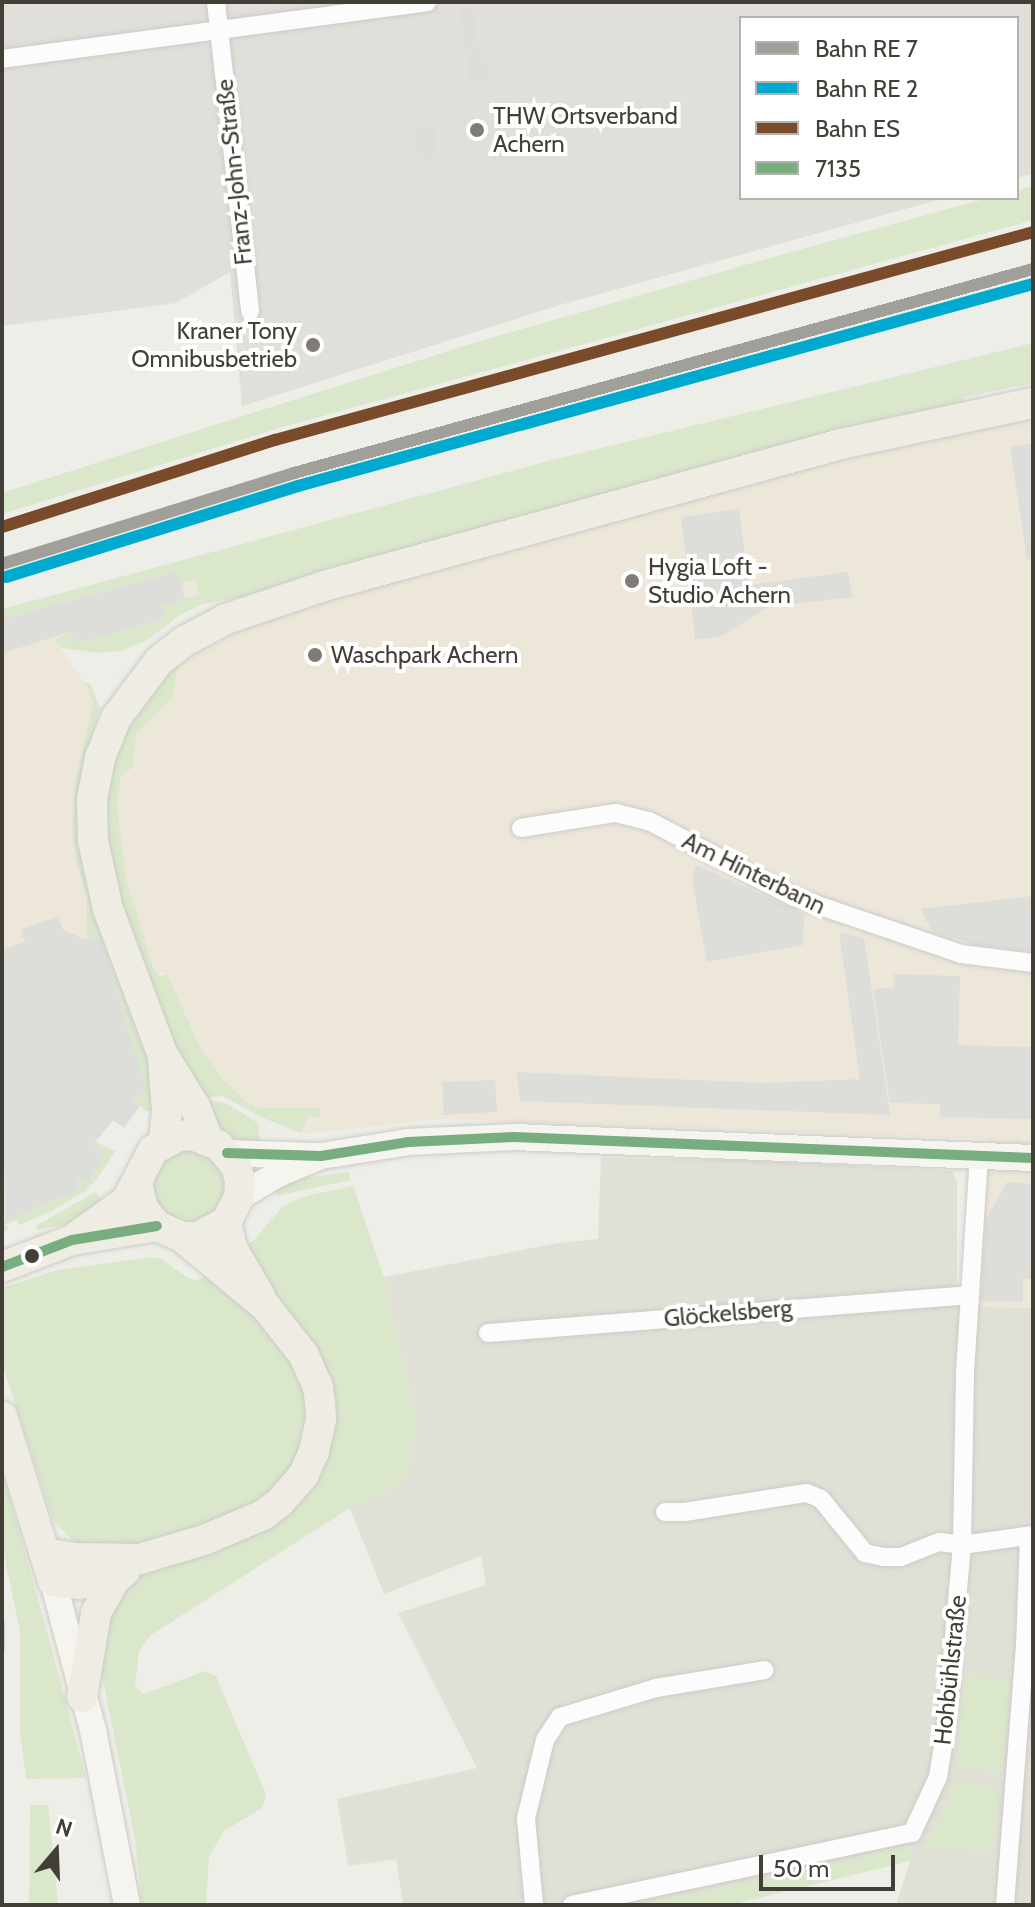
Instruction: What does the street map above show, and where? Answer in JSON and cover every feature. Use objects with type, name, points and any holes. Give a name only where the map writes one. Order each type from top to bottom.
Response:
[{"type":"main road","points":[[49,1567],[75,1558],[140,1559],[204,1540],[263,1515],[294,1488],[304,1474],[314,1452],[321,1419],[318,1387],[303,1354],[266,1307],[232,1248],[236,1166],[218,1146],[162,1053],[108,909],[93,841],[92,799],[100,758],[116,718],[136,687],[159,661],[176,648],[226,619],[324,586],[841,444],[1026,407]]},
{"type":"main road","points":[[162,1053],[167,1112],[164,1142]]},
{"type":"main road","points":[[2,1267],[72,1240],[121,1206],[138,1186],[145,1160],[164,1142],[193,1135],[218,1146]]},
{"type":"main road","points":[[138,1186],[143,1208],[266,1307]]},
{"type":"main road","points":[[72,1240],[170,1232],[198,1237],[232,1210]]},
{"type":"main road","points":[[2,1416],[49,1567],[79,1584],[115,1579]]},
{"type":"main road","points":[[82,1697],[96,1613],[115,1579],[140,1559]]},
{"type":"street","name":"Franz-John-Straße","points":[[216,2],[250,311]]},
{"type":"street","points":[[2,59],[427,2]]},
{"type":"street","name":"Am Hinterbann","points":[[521,828],[616,813],[649,821],[794,897],[961,954],[1033,963]]},
{"type":"street","points":[[232,1210],[278,1174],[321,1156],[408,1142],[514,1137],[1033,1158]]},
{"type":"street","points":[[218,1146],[321,1156]]},
{"type":"street","name":"Hohbühlstraße","points":[[572,1905],[912,1833],[940,1765],[962,1545],[968,1295],[979,1155]]},
{"type":"street","name":"Glöckelsberg","points":[[488,1333],[968,1295]]},
{"type":"street","points":[[665,1512],[685,1512],[807,1493],[821,1499],[865,1553],[901,1557],[939,1542],[962,1545],[1031,1536],[1005,1905]]},
{"type":"street","points":[[49,1567],[93,1730],[127,1905]]},
{"type":"street","points":[[534,1905],[526,1818],[545,1740],[560,1717],[656,1688],[765,1670]]},
{"type":"shaded area","points":[[2,2],[1033,2],[1033,174],[1019,178],[1019,16],[739,16],[739,200],[938,200],[560,305],[242,406],[230,272],[176,303],[2,326]]},
{"type":"shaded area","points":[[472,7],[482,60],[499,77],[470,82],[459,10]]},
{"type":"shaded area","points":[[434,125],[439,159],[419,161],[413,128]]},
{"type":"shaded area","points":[[1033,420],[1033,1308],[978,1307],[989,1139],[440,1119],[308,1134],[301,1133],[308,1116],[320,1108],[259,1108],[246,1102],[223,1079],[202,1051],[167,974],[155,972],[126,879],[117,804],[121,776],[133,766],[136,735],[173,697],[178,665],[280,608],[934,433]]},
{"type":"shaded area","points":[[1033,443],[1033,558],[1027,559],[1010,447]]},
{"type":"shaded area","points":[[739,509],[749,585],[848,572],[853,597],[768,607],[722,636],[695,640],[681,517]]},
{"type":"shaded area","points":[[178,571],[185,599],[161,605],[164,619],[75,643],[71,632],[2,653],[2,619]]},
{"type":"shaded area","points":[[196,579],[199,595],[58,644],[84,682],[93,704],[75,782],[72,826],[76,861],[88,909],[100,936],[147,1092],[124,1128],[113,1120],[93,1145],[2,1215],[2,619]]},
{"type":"shaded area","points":[[696,865],[804,914],[803,945],[707,962],[692,880]]},
{"type":"shaded area","points":[[1033,896],[1033,952],[978,945],[932,932],[921,909]]},
{"type":"shaded area","points":[[58,917],[63,930],[87,940],[100,936],[147,1092],[131,1100],[139,1107],[124,1128],[113,1120],[93,1145],[105,1152],[88,1182],[76,1175],[80,1189],[5,1221],[2,949],[25,942],[21,929]]},
{"type":"shaded area","points":[[839,932],[864,938],[890,1115],[520,1101],[516,1072],[765,1083],[860,1079]]},
{"type":"shaded area","points":[[894,974],[960,976],[958,1045],[1033,1047],[1033,1119],[940,1117],[940,1104],[890,1103],[873,989],[893,988]]},
{"type":"shaded area","points":[[495,1080],[497,1112],[444,1115],[442,1082]]},
{"type":"shaded area","points":[[601,1158],[742,1160],[952,1171],[957,1181],[957,1305],[1033,1308],[1033,1905],[896,1905],[910,1861],[909,1846],[642,1905],[403,1905],[396,1859],[348,1866],[337,1799],[477,1768],[398,1613],[486,1585],[481,1556],[384,1594],[350,1508],[393,1487],[408,1472],[416,1418],[384,1277],[558,1243],[598,1239]]},
{"type":"shaded area","points":[[1007,1182],[1033,1184],[1033,1279],[1023,1278],[1023,1302],[981,1301],[986,1220]]},
{"type":"green space","points":[[1033,186],[1033,220],[283,427],[2,514],[2,493],[246,415],[477,342],[780,255],[981,200],[1019,200],[1019,190]]},
{"type":"green space","points":[[1033,343],[1033,383],[964,397],[965,403],[262,594],[202,604],[180,615],[146,641],[120,651],[97,653],[62,648],[55,640],[71,632],[75,642],[164,619],[160,605],[199,595],[196,579],[181,583],[177,571],[2,619],[2,609],[552,460]]},
{"type":"green space","points":[[178,665],[173,697],[136,735],[133,767],[121,776],[117,804],[126,879],[155,972],[161,976],[167,974],[202,1051],[246,1102],[259,1108],[320,1108],[320,1118],[308,1116],[301,1133],[263,1118],[223,1096],[199,1098],[148,983],[114,880],[105,821],[115,756],[123,734],[153,688]]},
{"type":"green space","points":[[84,682],[91,685],[100,708],[88,753],[160,1109],[147,1111],[131,1101],[147,1092],[100,936],[87,940],[87,900],[76,861],[72,826],[75,782],[93,704]]},
{"type":"green space","points":[[213,1101],[227,1104],[258,1123],[260,1146],[238,1143],[220,1132],[202,1105]]},
{"type":"green space","points":[[95,1142],[116,1151],[84,1192],[50,1212],[19,1225],[16,1220],[6,1224],[8,1230],[2,1233],[2,1215],[5,1220],[80,1188],[74,1176],[104,1152],[93,1146]]},
{"type":"green space","points":[[191,1146],[225,1168],[228,1199],[208,1222],[177,1224],[153,1204],[151,1173],[155,1164]]},
{"type":"green space","points":[[349,1172],[350,1180],[277,1196],[275,1186],[298,1179]]},
{"type":"green space","points":[[353,1186],[384,1277],[416,1418],[408,1473],[393,1487],[350,1508],[151,1635],[139,1651],[135,1686],[144,1694],[205,1671],[216,1676],[266,1795],[262,1808],[224,1831],[209,1857],[206,1905],[142,1905],[135,1839],[98,1656],[99,1634],[131,1578],[257,1532],[331,1431],[277,1301],[241,1249],[254,1240],[282,1207],[302,1197]]},
{"type":"green space","points":[[95,1192],[105,1206],[72,1223],[37,1230],[36,1226]]},
{"type":"green space","points":[[151,1257],[161,1259],[190,1279],[198,1280],[213,1272],[294,1357],[306,1389],[308,1418],[302,1445],[284,1480],[255,1504],[193,1530],[130,1549],[77,1545],[53,1520],[2,1363],[2,1288],[57,1270]]},
{"type":"green space","points":[[2,1470],[86,1778],[26,1779],[20,1733],[20,1631],[2,1545]]},
{"type":"green space","points":[[964,1675],[1010,1680],[1002,1773],[956,1769]]},
{"type":"green space","points":[[953,1782],[999,1786],[994,1853],[921,1848],[938,1827]]},
{"type":"green space","points":[[30,1805],[48,1805],[58,1905],[29,1905]]},
{"type":"green space","points":[[909,1846],[910,1861],[730,1905],[642,1905]]},
{"type":"waterway","points":[[2,1622],[2,1648]]},
{"type":"transit line","points":[[2,564],[294,473],[1033,269]]},
{"type":"transit line","points":[[6,577],[298,486],[1033,284]]},
{"type":"transit line","name":"7135","points":[[227,1153],[321,1156],[408,1142],[514,1137],[1033,1158]]},
{"type":"transit line","name":"7135","points":[[2,1267],[72,1240],[157,1226]]},
{"type":"rail line","name":"ES","points":[[2,527],[275,440],[1033,232]]},
{"type":"place","name":"THW Ortsverband Achern","points":[[477,130]]},
{"type":"place","name":"Kraner Tony Omnibusbetrieb","points":[[313,345]]},
{"type":"place","name":"Hygia Loft - Studio Achern","points":[[632,581]]},
{"type":"place","name":"Waschpark Achern","points":[[315,655]]}]
